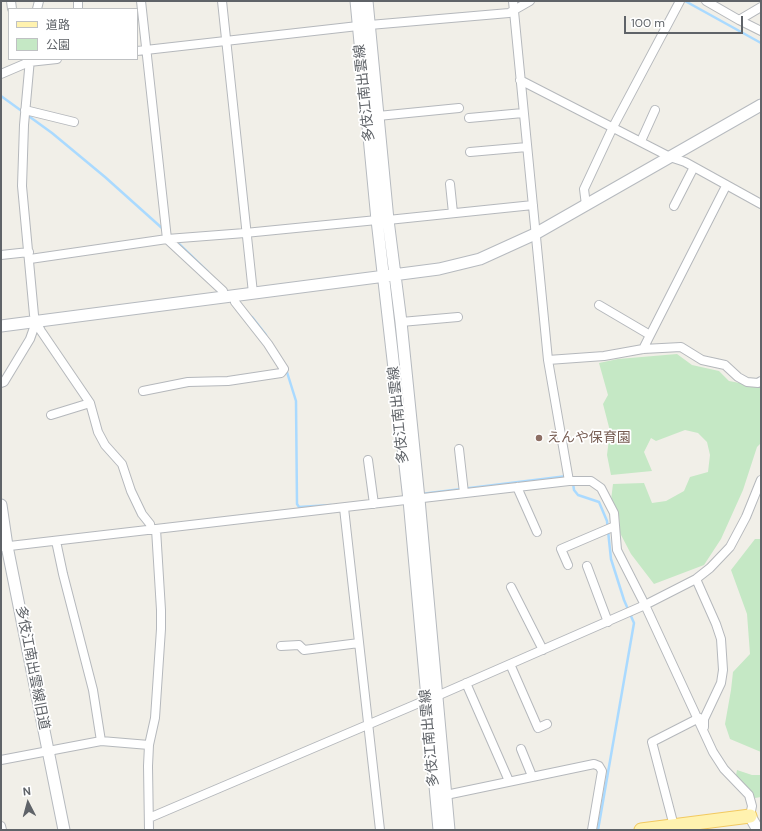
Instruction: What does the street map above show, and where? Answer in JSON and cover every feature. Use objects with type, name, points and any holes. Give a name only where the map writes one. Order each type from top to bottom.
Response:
[{"type":"main road","name":"多伎江南出雲線","points":[[356,1],[364,25],[378,116],[383,220]]},
{"type":"main road","name":"多伎江南出雲線","points":[[367,1],[364,25],[383,220],[437,696],[449,830]]},
{"type":"main road","points":[[1,326],[253,294],[389,274],[438,269],[480,259],[535,234],[761,105]]},
{"type":"main road","name":"多伎江南出雲線","points":[[389,274],[401,322],[414,499],[426,700],[439,830]]},
{"type":"main road","name":"多伎江南出雲線旧道","points":[[1,505],[4,546],[64,830]]},
{"type":"main road","points":[[660,830],[750,816],[758,830]]},
{"type":"main road","points":[[641,830],[674,828]]},
{"type":"street","points":[[141,1],[140,29],[146,50],[167,239],[235,302],[268,344],[284,369],[281,373],[228,381],[188,382],[143,391]]},
{"type":"street","points":[[222,1],[245,233],[253,294]]},
{"type":"street","points":[[513,1],[548,360],[569,481]]},
{"type":"street","points":[[138,51],[364,25],[509,13],[530,1]]},
{"type":"street","points":[[586,205],[584,189],[612,127],[680,1]]},
{"type":"street","points":[[706,1],[761,31]]},
{"type":"street","points":[[739,20],[761,7]]},
{"type":"street","points":[[1,74],[29,60]]},
{"type":"street","points":[[29,60],[25,110],[22,186],[34,315],[36,322],[90,402],[98,432],[105,445],[122,464],[131,491],[142,514],[154,530],[161,610],[161,629],[155,718],[149,745],[149,830]]},
{"type":"street","points":[[520,80],[670,157],[685,162],[761,204]]},
{"type":"street","points":[[378,116],[459,108]]},
{"type":"street","points":[[25,110],[74,122]]},
{"type":"street","points":[[641,141],[655,110]]},
{"type":"street","points":[[469,118],[524,113]]},
{"type":"street","points":[[470,152],[527,147]]},
{"type":"street","points":[[674,206],[694,167]]},
{"type":"street","points":[[450,184],[453,213]]},
{"type":"street","points":[[643,349],[726,186]]},
{"type":"street","points":[[1,255],[29,255],[167,239],[532,206]]},
{"type":"street","points":[[599,305],[650,335]]},
{"type":"street","points":[[401,322],[458,317]]},
{"type":"street","points":[[1,383],[4,382],[30,339],[36,322]]},
{"type":"street","points":[[548,360],[604,356],[643,349],[680,347],[702,360],[725,365],[738,377],[747,382],[758,383],[761,381]]},
{"type":"street","points":[[51,415],[90,402]]},
{"type":"street","points":[[459,449],[464,493]]},
{"type":"street","points":[[368,460],[374,504]]},
{"type":"street","points":[[437,696],[645,606],[696,578],[710,568],[730,547],[746,517],[761,480]]},
{"type":"street","points":[[4,546],[154,530],[569,481],[591,481],[601,488],[614,514],[617,550],[699,718],[713,752],[724,769],[749,795],[752,806],[750,816]]},
{"type":"street","points":[[518,487],[537,532]]},
{"type":"street","points":[[344,508],[380,830]]},
{"type":"street","points":[[568,565],[561,549],[615,526]]},
{"type":"street","points":[[56,540],[63,574],[94,690],[101,741]]},
{"type":"street","points":[[586,566],[608,622]]},
{"type":"street","points":[[696,578],[721,639],[723,670],[721,683],[704,719],[704,730]]},
{"type":"street","points":[[511,587],[543,650]]},
{"type":"street","points":[[281,646],[299,645],[304,650],[359,643]]},
{"type":"street","points":[[510,664],[538,728],[547,724]]},
{"type":"street","points":[[466,683],[509,781]]},
{"type":"street","points":[[149,818],[426,700]]},
{"type":"street","points":[[674,828],[652,742],[699,718]]},
{"type":"street","points":[[1,760],[101,741],[149,745]]},
{"type":"street","points":[[521,749],[532,776]]},
{"type":"street","points":[[446,795],[594,764],[599,766],[602,771],[592,830]]},
{"type":"street","points":[[1,826],[2,830]]},
{"type":"green space","points":[[677,354],[692,365],[719,371],[729,381],[761,387],[761,443],[757,447],[743,490],[721,539],[704,565],[654,584],[631,554],[620,533],[619,515],[611,500],[613,484],[644,483],[652,503],[666,501],[684,491],[690,477],[708,472],[710,455],[707,442],[698,433],[685,430],[656,441],[651,438],[644,452],[652,471],[611,475],[607,455],[610,431],[603,404],[608,395],[599,363],[618,359]]},
{"type":"green space","points":[[755,539],[761,539],[761,752],[730,739],[725,724],[733,672],[750,654],[747,614],[731,570]]},
{"type":"green space","points":[[737,770],[752,775],[761,775],[761,797],[755,798],[736,775]]},
{"type":"waterway","points":[[685,1],[761,43]]},
{"type":"waterway","points":[[1,96],[52,133],[105,177],[163,229]]},
{"type":"waterway","points":[[176,241],[208,272]]},
{"type":"waterway","points":[[252,317],[266,335]]},
{"type":"waterway","points":[[286,369],[296,401],[297,504],[299,507],[331,505]]},
{"type":"waterway","points":[[421,494],[567,476]]},
{"type":"waterway","points":[[573,483],[574,490],[578,495],[599,502],[607,521],[611,559],[624,600],[634,623],[598,830]]},
{"type":"place","name":"えんや保育園","points":[[539,438]]}]
